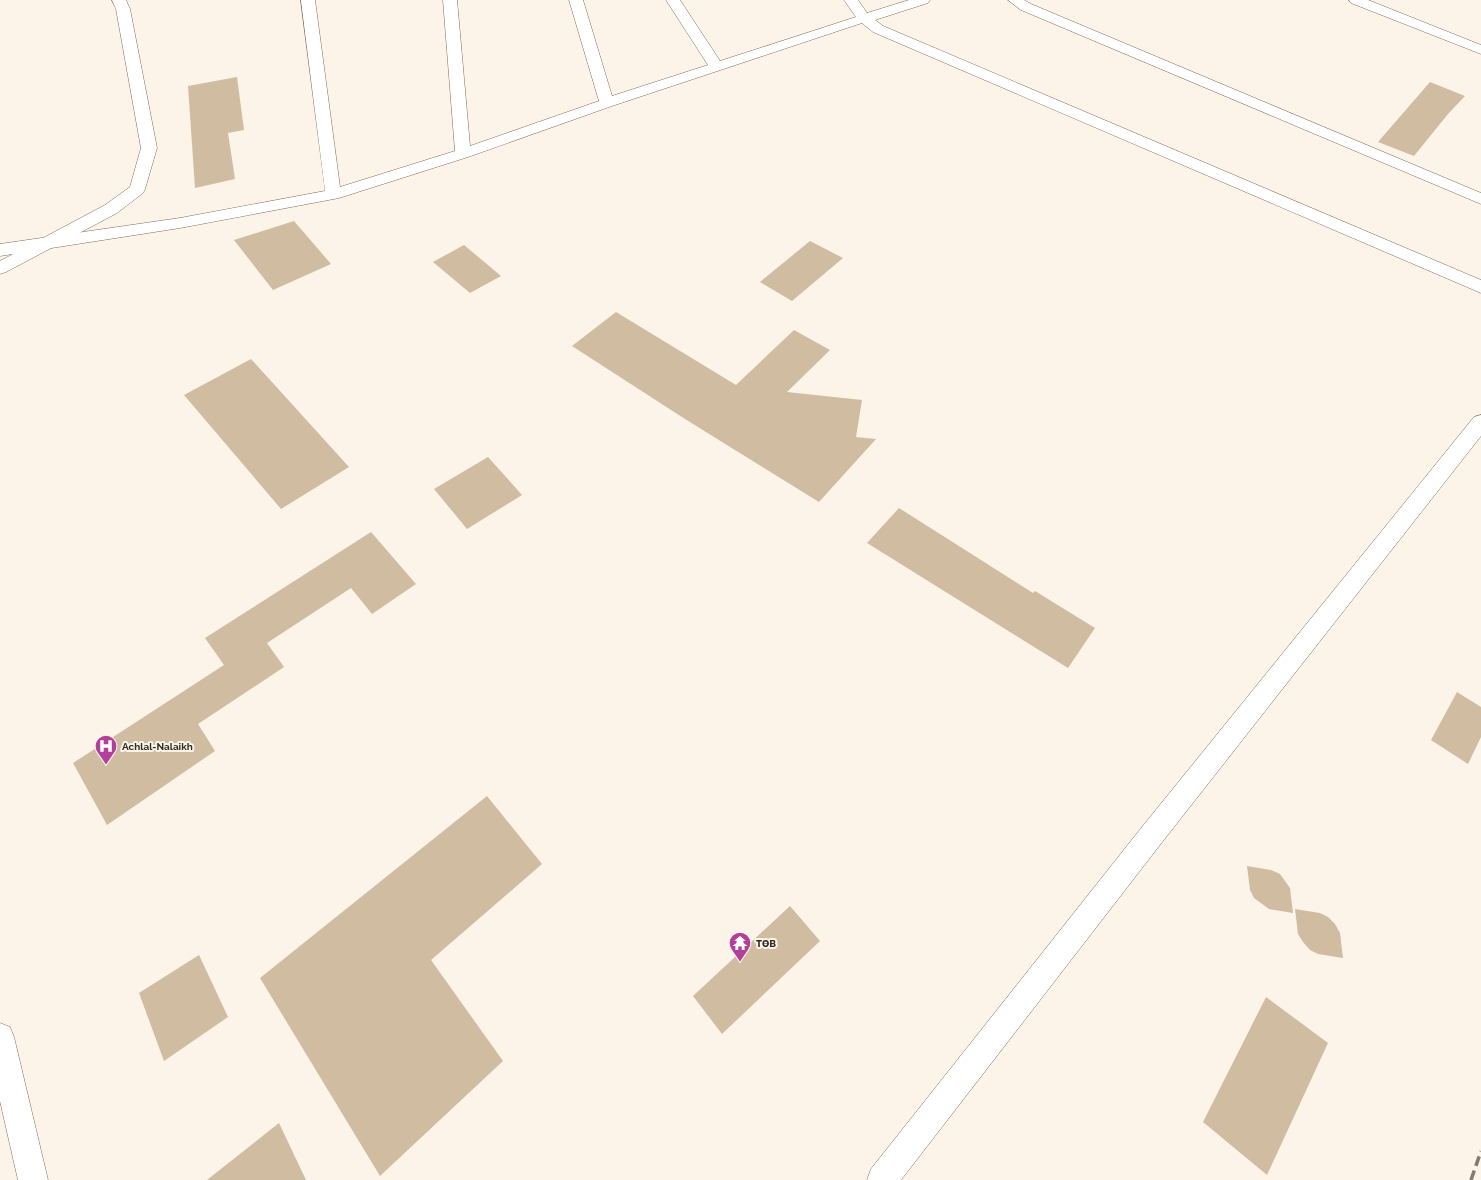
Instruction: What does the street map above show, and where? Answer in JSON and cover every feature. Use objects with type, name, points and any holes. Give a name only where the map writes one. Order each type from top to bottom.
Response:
[{"type":"street","points":[[0,268],[46,242],[111,209],[136,190],[149,148],[123,9],[119,0]]},
{"type":"street","points":[[308,0],[333,194]]},
{"type":"street","points":[[450,0],[463,154]]},
{"type":"street","points":[[576,0],[606,103]]},
{"type":"street","points":[[673,0],[717,68]]},
{"type":"street","points":[[852,0],[864,18],[878,29],[1481,286]]},
{"type":"street","points":[[0,250],[46,242],[180,224],[333,194],[463,154],[606,103],[923,0]]},
{"type":"street","points":[[1014,0],[1026,7],[1481,199]]},
{"type":"street","points":[[1356,0],[1481,50]]},
{"type":"street","points":[[882,1180],[1147,841],[1481,422]]},
{"type":"street","points":[[0,1038],[33,1180]]},
{"type":"building","points":[[237,77],[244,130],[228,133],[235,179],[195,188],[188,86]]},
{"type":"building","points":[[1430,82],[1465,96],[1448,114],[1414,156],[1378,142]]},
{"type":"building","points":[[294,221],[331,264],[273,290],[234,240]]},
{"type":"building","points":[[810,241],[843,258],[792,301],[760,282]]},
{"type":"building","points":[[464,245],[501,276],[470,293],[433,262]]},
{"type":"building","points":[[616,312],[736,385],[794,330],[830,350],[787,392],[862,400],[856,437],[876,439],[819,502],[685,419],[572,346]]},
{"type":"building","points":[[251,359],[349,467],[281,509],[184,395]]},
{"type":"building","points":[[488,457],[522,495],[467,529],[434,489]]},
{"type":"building","points":[[899,508],[1033,593],[1035,591],[1095,628],[1068,668],[867,543]]},
{"type":"building","points":[[371,532],[416,584],[372,614],[351,588],[267,643],[284,667],[198,724],[215,751],[107,825],[73,763],[224,665],[205,638]]},
{"type":"building","points":[[1457,692],[1481,707],[1481,737],[1468,764],[1431,740]]},
{"type":"building","points":[[487,796],[542,864],[431,960],[503,1061],[380,1176],[260,978]]},
{"type":"building","points":[[1247,866],[1271,870],[1280,874],[1290,888],[1293,913],[1269,909],[1254,898],[1250,890]]},
{"type":"building","points":[[790,906],[820,941],[722,1034],[693,996]]},
{"type":"building","points":[[1295,909],[1320,913],[1328,917],[1335,924],[1340,933],[1343,958],[1318,954],[1310,950],[1298,934]]},
{"type":"building","points":[[199,955],[228,1017],[164,1061],[139,993]]},
{"type":"building","points":[[1266,997],[1328,1043],[1267,1175],[1203,1122]]},
{"type":"building","points":[[279,1123],[306,1180],[207,1180]]},
{"type":"railway","points":[[1471,1180],[1481,1151]]},
{"type":"place","name":"Achlal-Nalaikh","points":[[106,766]]},
{"type":"place","name":"төв","points":[[740,962]]}]
